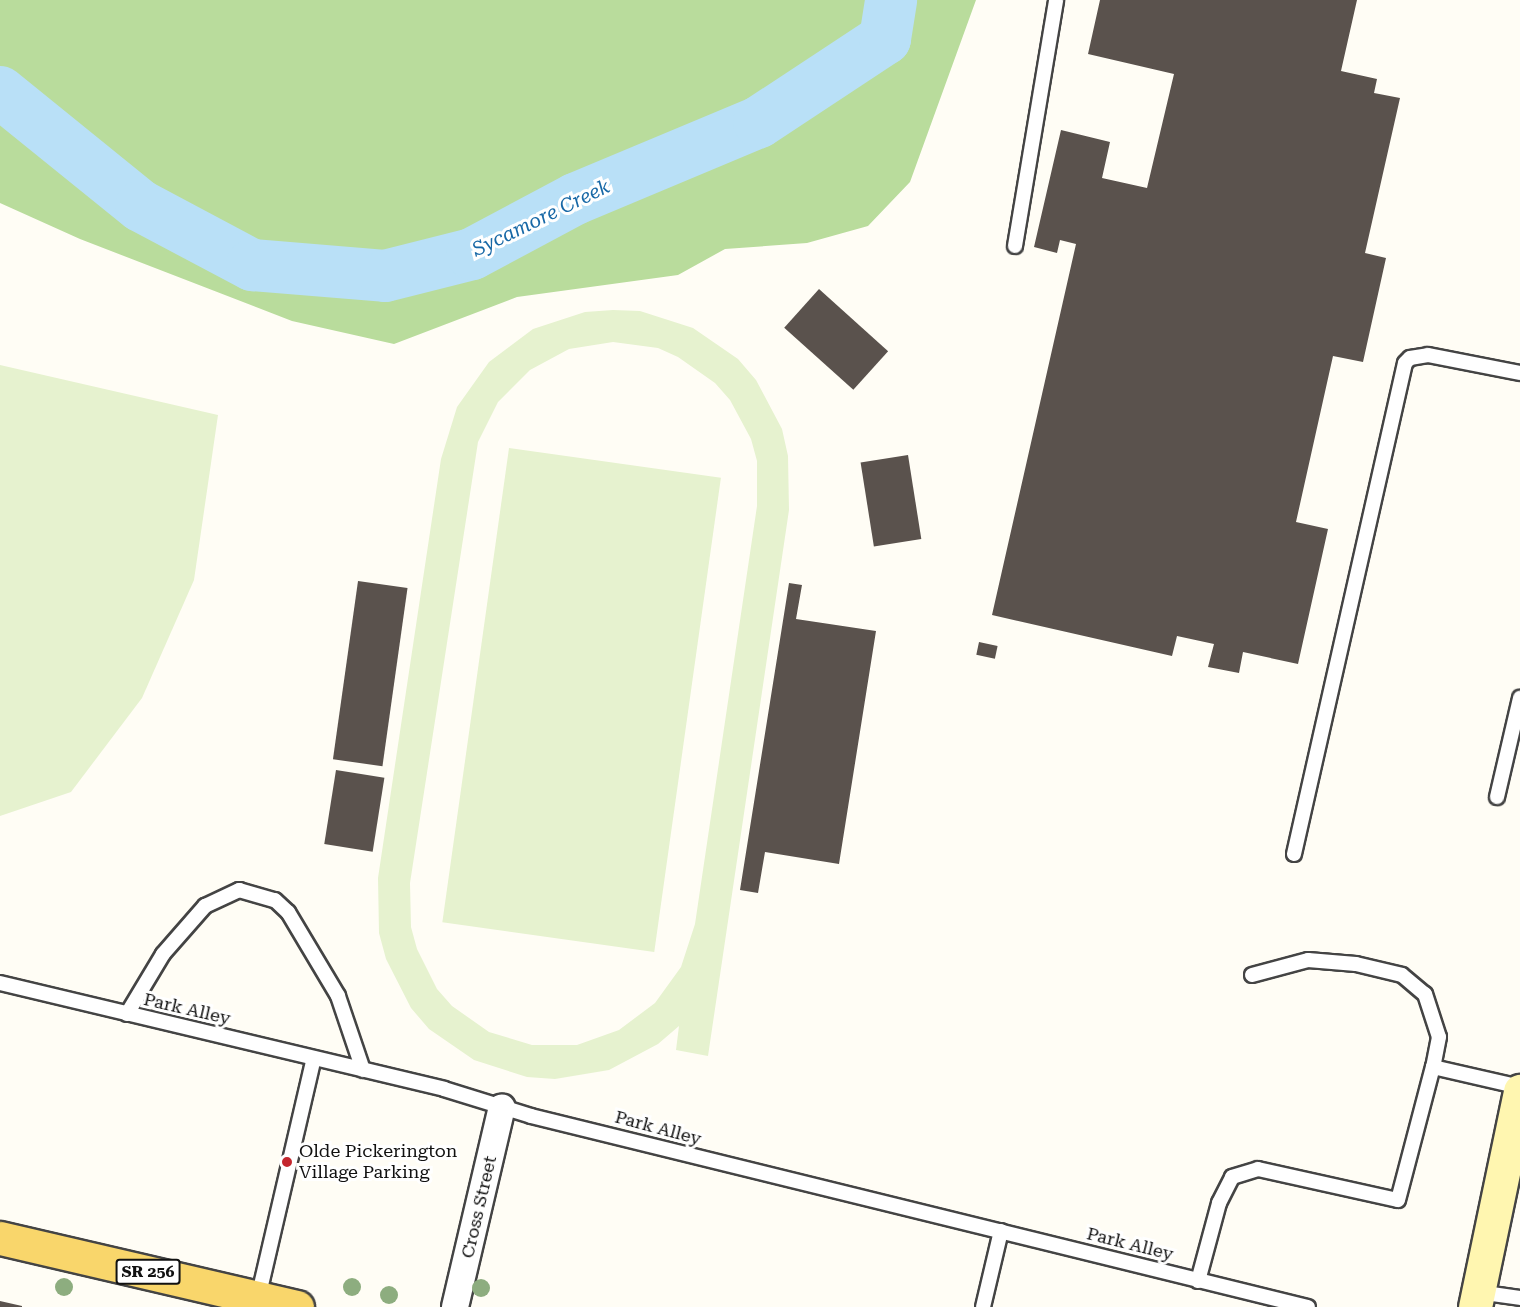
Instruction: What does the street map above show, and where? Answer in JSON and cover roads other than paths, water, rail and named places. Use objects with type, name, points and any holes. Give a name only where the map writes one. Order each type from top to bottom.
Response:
[{"type":"main road","points":[[1476,1299],[1520,1089]]},
{"type":"main road","name":"SR 256","points":[[0,1238],[297,1307]]},
{"type":"street","name":"Cross Street","points":[[454,1307],[502,1107]]},
{"type":"lane","points":[[1015,246],[1056,0]]},
{"type":"lane","points":[[1294,854],[1405,363],[1410,358],[1428,355],[1520,373]]},
{"type":"lane","points":[[1497,797],[1520,698]]},
{"type":"lane","points":[[127,1014],[163,954],[205,906],[238,890],[275,900],[288,912],[338,996],[363,1070]]},
{"type":"lane","points":[[1198,1281],[1219,1203],[1232,1177],[1258,1169],[1398,1200],[1439,1037],[1425,994],[1402,975],[1356,964],[1308,960],[1252,975]]},
{"type":"lane","name":"Park Alley","points":[[0,983],[363,1070],[502,1107],[1308,1307]]},
{"type":"lane","points":[[258,1298],[314,1058]]},
{"type":"lane","points":[[1433,1067],[1520,1089]]},
{"type":"lane","points":[[983,1307],[1001,1231]]},
{"type":"lane","points":[[1476,1299],[1520,1298]]},
{"type":"waterway","name":"Sycamore Creek","points":[[0,92],[141,206],[252,265],[385,276],[472,254],[575,199],[759,122],[885,39],[891,0]]},
{"type":"place","name":"Olde Pickerington Village Parking","points":[[287,1162]]}]
